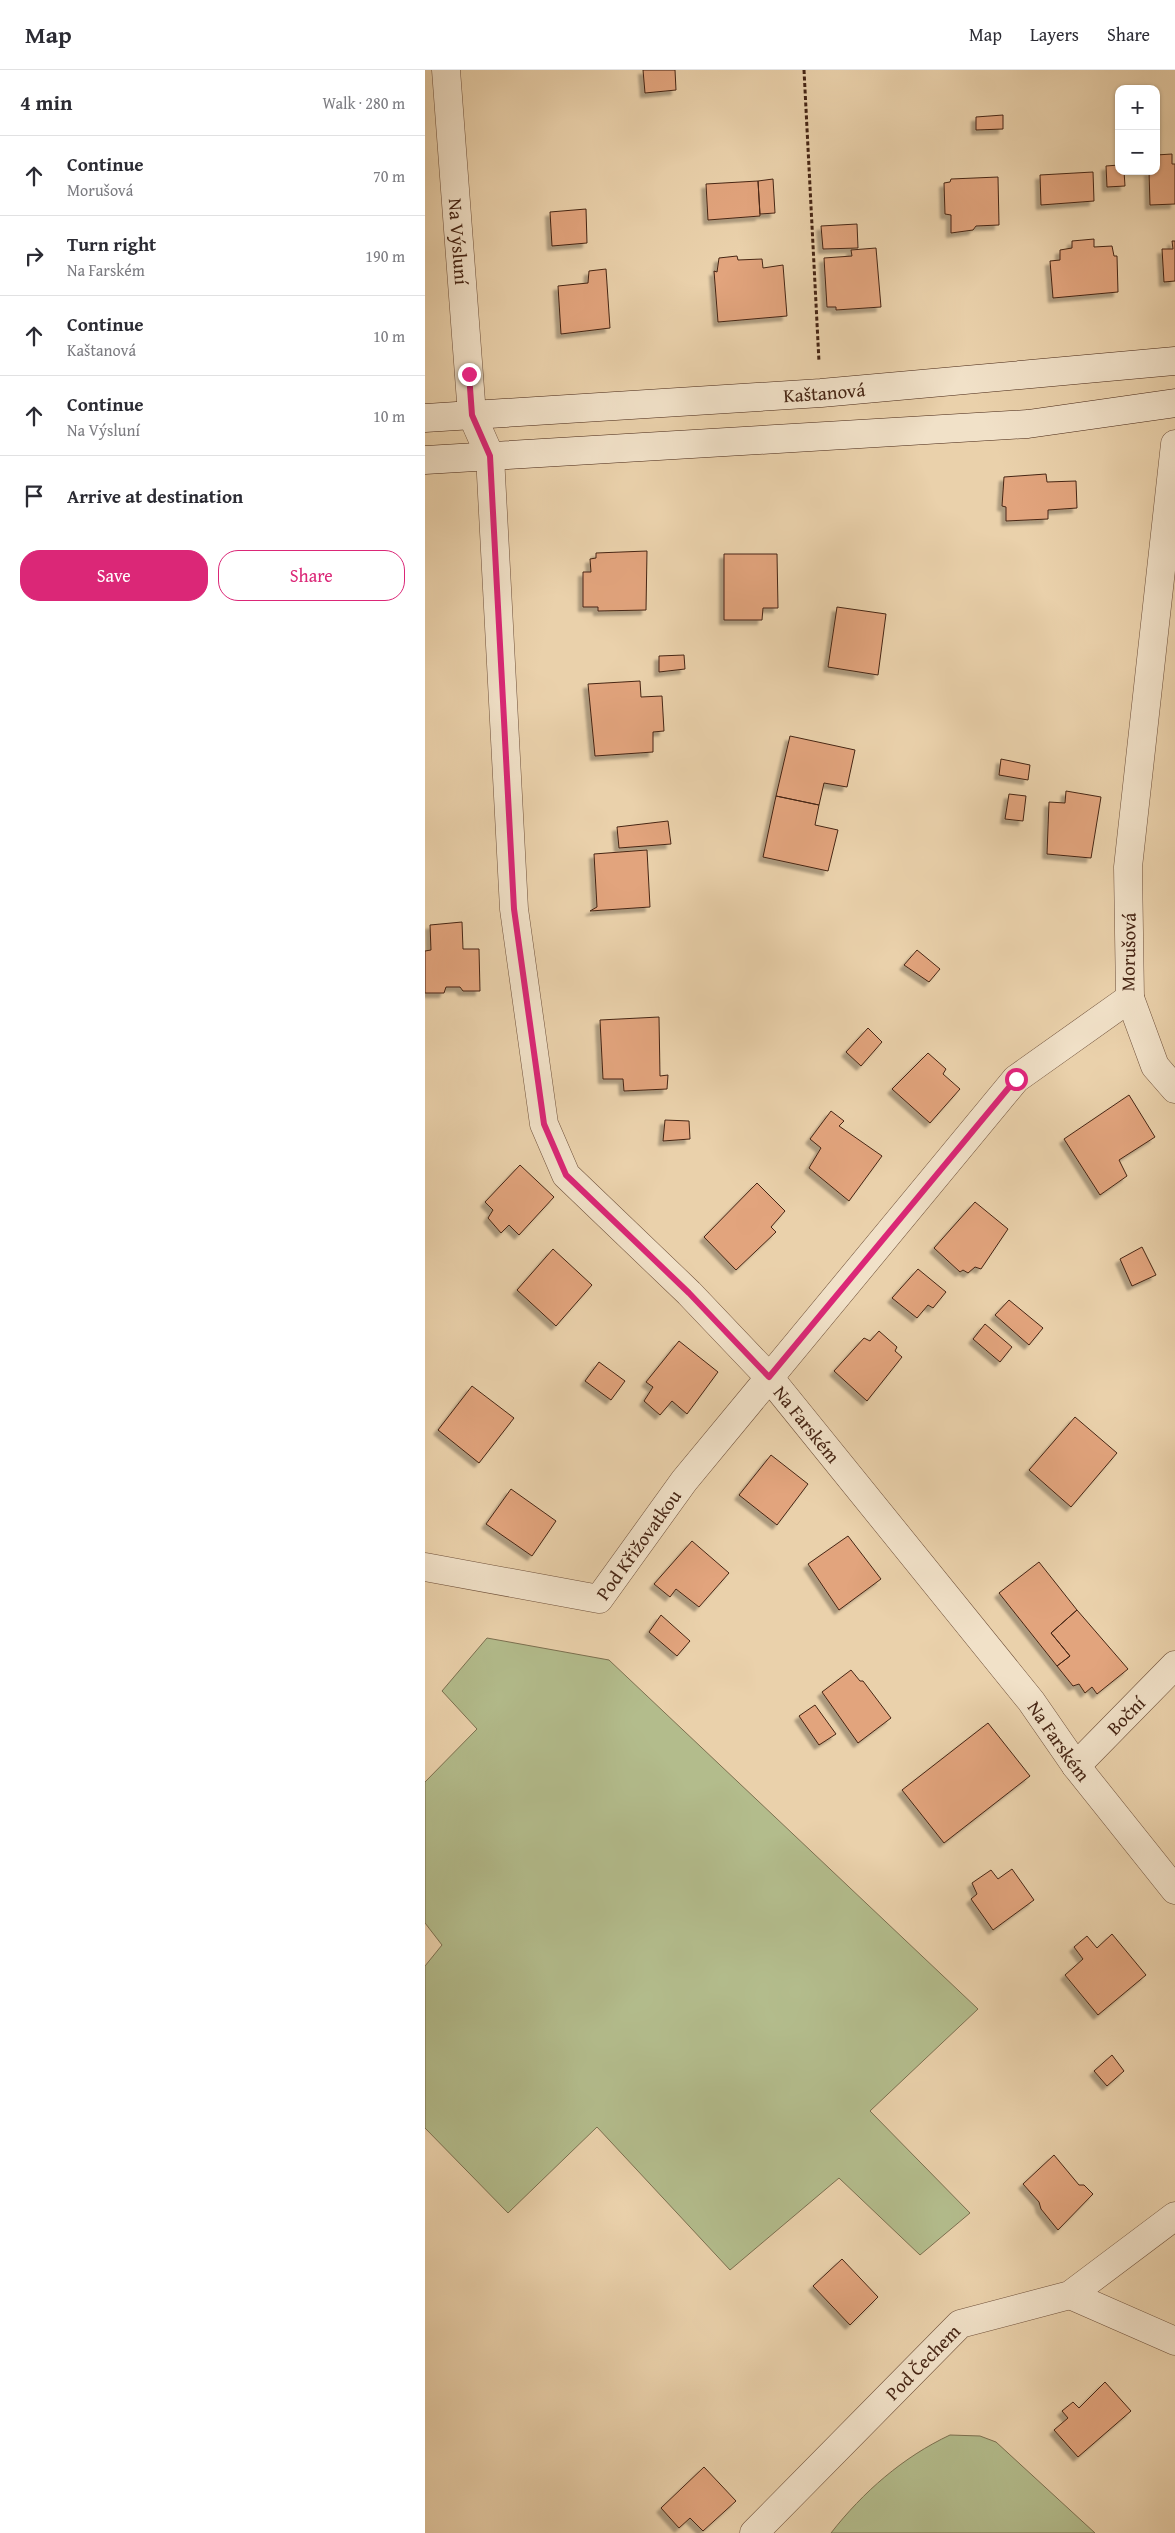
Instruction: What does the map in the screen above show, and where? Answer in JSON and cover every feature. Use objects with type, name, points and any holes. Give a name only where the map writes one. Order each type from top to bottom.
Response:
[{"type":"street","name":"Na Výsluní","points":[[446,70],[472,415]]},
{"type":"street","name":"Kaštanová","points":[[425,418],[821,393],[1175,361]]},
{"type":"street","points":[[425,460],[1027,424],[1175,403]]},
{"type":"street","points":[[472,415],[490,456]]},
{"type":"street","name":"Morušová","points":[[769,1377],[1016,1079],[1130,998],[1128,866],[1175,444]]},
{"type":"street","name":"Na Farském","points":[[490,456],[514,909],[544,1124],[566,1175],[689,1293],[769,1377],[1031,1702],[1076,1766],[1175,1890]]},
{"type":"street","points":[[1130,998],[1155,1066],[1175,1089]]},
{"type":"street","name":"Pod Křižovatkou","points":[[425,1567],[599,1599],[684,1481],[769,1377]]},
{"type":"street","name":"Boční","points":[[1076,1766],[1175,1665]]},
{"type":"street","name":"Pod Čechem","points":[[754,2533],[960,2324],[1070,2295],[1175,2216]]},
{"type":"street","points":[[1070,2295],[1175,2341]]},
{"type":"path","points":[[804,70],[821,393]]},
{"type":"green space","points":[[487,1638],[609,1660],[978,2009],[870,2111],[970,2213],[920,2255],[839,2178],[730,2270],[597,2127],[508,2213],[425,2128],[425,1966],[442,1945],[425,1923],[425,1782],[477,1729],[442,1691]]},
{"type":"green space","points":[[950,2435],[980,2436],[996,2442],[1095,2533],[831,2533],[856,2503],[885,2477],[916,2454]]},
{"type":"building","points":[[643,70],[675,70],[676,90],[645,93]]},
{"type":"building","points":[[1003,115],[1003,129],[976,130],[976,117]]},
{"type":"building","points":[[1172,154],[1172,164],[1175,164],[1175,204],[1150,205],[1149,175],[1160,175],[1160,155]]},
{"type":"building","points":[[1115,165],[1115,175],[1124,175],[1125,186],[1107,187],[1106,166]]},
{"type":"building","points":[[1093,172],[1094,201],[1041,205],[1040,175]]},
{"type":"building","points":[[998,177],[999,225],[976,226],[973,230],[951,233],[951,215],[945,214],[944,183],[950,182],[951,179]]},
{"type":"building","points":[[773,179],[775,213],[760,214],[758,181]]},
{"type":"building","points":[[758,181],[760,216],[708,220],[706,184]]},
{"type":"building","points":[[586,209],[587,243],[552,246],[550,212]]},
{"type":"building","points":[[857,224],[858,248],[823,249],[821,226]]},
{"type":"building","points":[[1094,239],[1094,247],[1112,246],[1114,256],[1117,256],[1118,292],[1053,298],[1050,261],[1060,260],[1060,250],[1072,248],[1072,241]]},
{"type":"building","points":[[1172,241],[1175,241],[1175,281],[1164,282],[1162,249],[1173,249]]},
{"type":"building","points":[[876,248],[881,307],[836,310],[836,307],[827,307],[824,258],[852,256],[851,250]]},
{"type":"building","points":[[737,256],[738,260],[762,259],[763,268],[783,265],[787,316],[718,322],[714,271],[717,272],[719,258]]},
{"type":"building","points":[[606,269],[610,328],[561,334],[558,286],[588,283],[589,271]]},
{"type":"building","points":[[1046,474],[1047,482],[1076,481],[1077,508],[1048,510],[1048,519],[1006,521],[1006,507],[1002,506],[1004,477]]},
{"type":"building","points":[[647,551],[646,610],[598,611],[598,607],[583,607],[583,572],[591,572],[590,559],[596,558],[596,553]]},
{"type":"building","points":[[724,554],[777,554],[778,608],[763,608],[762,620],[724,620]]},
{"type":"building","points":[[837,607],[886,614],[878,675],[828,667]]},
{"type":"building","points":[[684,655],[685,669],[659,672],[659,656]]},
{"type":"building","points":[[640,681],[641,697],[662,696],[664,731],[653,732],[653,752],[595,756],[588,684]]},
{"type":"building","points":[[790,736],[855,750],[847,787],[824,783],[819,805],[776,796]]},
{"type":"building","points":[[1001,759],[1030,765],[1028,780],[999,775]]},
{"type":"building","points":[[1066,791],[1101,797],[1091,858],[1047,854],[1049,802],[1065,803]]},
{"type":"building","points":[[1009,794],[1026,796],[1023,821],[1005,819]]},
{"type":"building","points":[[776,796],[819,805],[815,825],[838,830],[828,871],[763,857]]},
{"type":"building","points":[[668,821],[671,844],[619,848],[617,827]]},
{"type":"building","points":[[647,850],[650,907],[590,911],[597,907],[594,854]]},
{"type":"building","points":[[462,922],[463,949],[479,949],[480,991],[463,991],[460,987],[446,987],[444,993],[425,993],[425,951],[431,950],[430,925]]},
{"type":"building","points":[[917,950],[940,969],[929,982],[904,965]]},
{"type":"building","points":[[659,1017],[660,1076],[668,1075],[667,1089],[624,1091],[623,1079],[603,1079],[600,1020]]},
{"type":"building","points":[[868,1028],[882,1042],[861,1066],[846,1052]]},
{"type":"building","points":[[928,1053],[946,1069],[943,1074],[960,1089],[930,1123],[892,1089]]},
{"type":"building","points":[[1129,1095],[1155,1137],[1119,1160],[1127,1176],[1100,1195],[1064,1139]]},
{"type":"building","points":[[831,1111],[844,1121],[839,1126],[882,1156],[849,1201],[809,1168],[821,1148],[810,1139]]},
{"type":"building","points":[[665,1120],[689,1121],[690,1139],[663,1141]]},
{"type":"building","points":[[520,1165],[554,1197],[519,1235],[509,1225],[501,1233],[488,1218],[493,1210],[485,1202]]},
{"type":"building","points":[[757,1183],[785,1211],[771,1227],[776,1232],[736,1270],[704,1237]]},
{"type":"building","points":[[975,1202],[1008,1229],[981,1269],[975,1267],[968,1273],[963,1270],[960,1272],[934,1248]]},
{"type":"building","points":[[1142,1247],[1156,1275],[1132,1286],[1120,1259]]},
{"type":"building","points":[[553,1249],[592,1285],[556,1326],[517,1290]]},
{"type":"building","points":[[918,1269],[946,1292],[933,1308],[928,1305],[917,1318],[892,1298]]},
{"type":"building","points":[[1009,1300],[1043,1328],[1029,1345],[995,1315]]},
{"type":"building","points":[[985,1324],[1012,1347],[1000,1362],[973,1339]]},
{"type":"building","points":[[879,1331],[897,1347],[895,1351],[902,1357],[867,1401],[834,1371],[864,1338],[870,1341]]},
{"type":"building","points":[[679,1341],[718,1372],[687,1414],[672,1401],[660,1415],[644,1401],[653,1387],[646,1382]]},
{"type":"building","points":[[599,1362],[625,1381],[611,1400],[585,1381]]},
{"type":"building","points":[[472,1386],[514,1418],[479,1463],[438,1430]]},
{"type":"building","points":[[1075,1417],[1117,1453],[1071,1507],[1029,1470]]},
{"type":"building","points":[[771,1455],[808,1484],[777,1525],[739,1495]]},
{"type":"building","points":[[511,1489],[556,1521],[532,1556],[486,1524]]},
{"type":"building","points":[[848,1536],[881,1579],[839,1610],[808,1564]]},
{"type":"building","points":[[692,1541],[729,1573],[699,1607],[676,1589],[670,1597],[654,1584]]},
{"type":"building","points":[[1039,1562],[1077,1610],[1051,1633],[1070,1656],[1057,1666],[999,1593]]},
{"type":"building","points":[[1077,1610],[1128,1669],[1097,1694],[1092,1687],[1085,1693],[1079,1684],[1073,1686],[1057,1666],[1070,1656],[1051,1633]]},
{"type":"building","points":[[661,1615],[690,1641],[677,1656],[649,1632]]},
{"type":"building","points":[[851,1670],[860,1681],[863,1681],[891,1718],[858,1743],[822,1692]]},
{"type":"building","points":[[815,1705],[836,1734],[819,1745],[799,1716]]},
{"type":"building","points":[[988,1723],[1030,1776],[944,1843],[902,1790]]},
{"type":"building","points":[[1012,1869],[1034,1900],[993,1930],[971,1899],[977,1894],[972,1883],[991,1870],[998,1879]]},
{"type":"building","points":[[1112,1934],[1146,1975],[1098,2015],[1065,1975],[1083,1959],[1074,1947],[1087,1936],[1097,1948]]},
{"type":"building","points":[[1112,2055],[1124,2071],[1107,2086],[1094,2071]]},
{"type":"building","points":[[1054,2155],[1079,2185],[1084,2185],[1093,2194],[1058,2230],[1041,2209],[1039,2202],[1023,2184]]},
{"type":"building","points":[[842,2259],[878,2297],[850,2325],[813,2286]]},
{"type":"building","points":[[1105,2382],[1131,2411],[1078,2457],[1054,2430],[1068,2418],[1062,2411],[1073,2402],[1079,2408]]},
{"type":"building","points":[[704,2467],[736,2501],[703,2531],[690,2518],[679,2528],[661,2508]]},
{"type":"route","points":[[469,374],[472,415],[490,456],[514,909],[544,1124],[566,1175],[689,1293],[769,1377],[1016,1079]]}]
